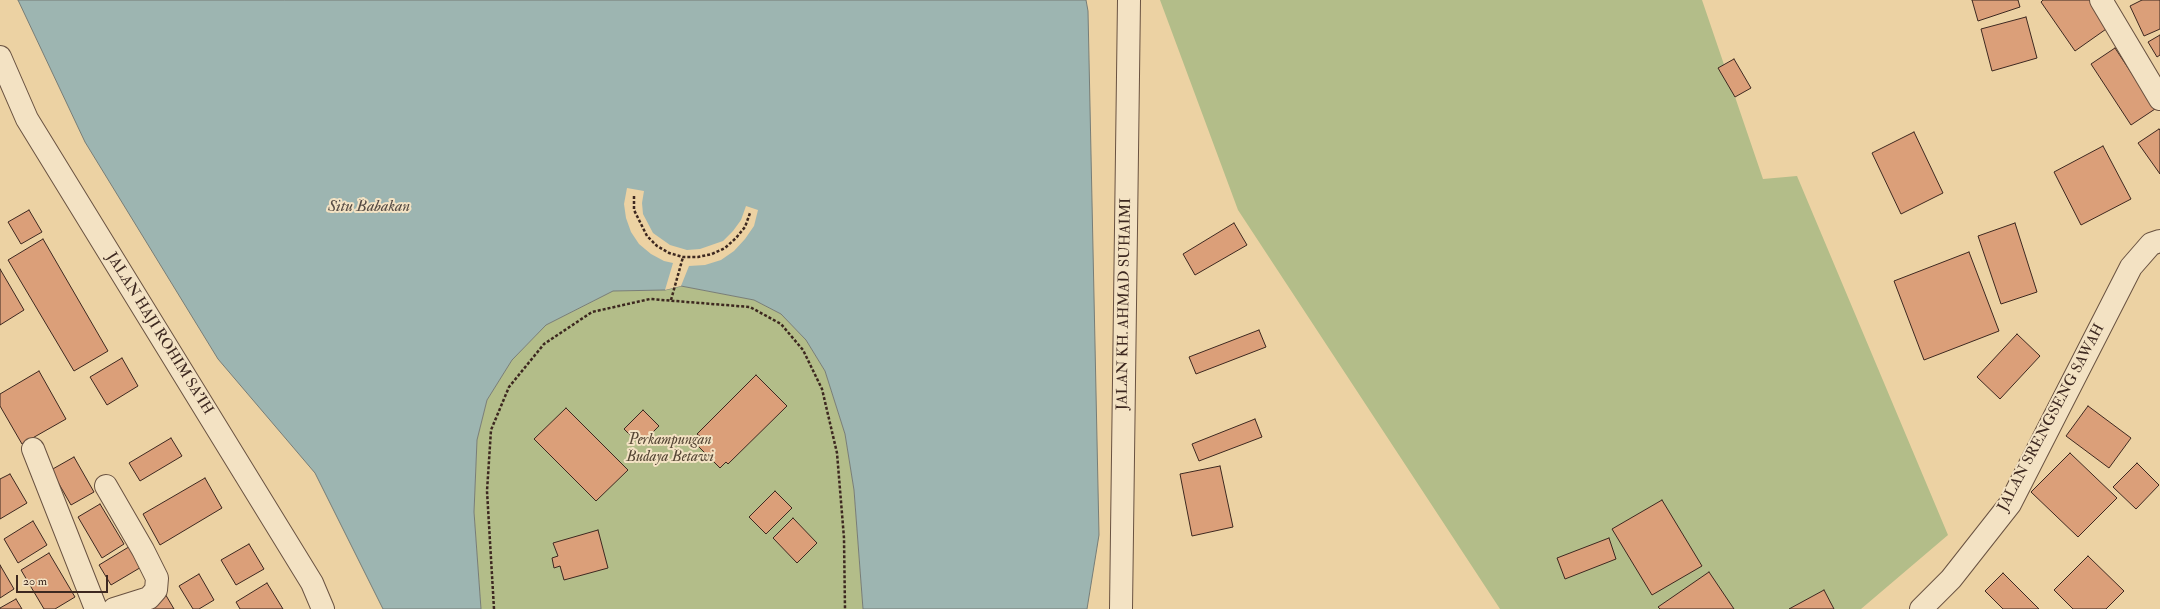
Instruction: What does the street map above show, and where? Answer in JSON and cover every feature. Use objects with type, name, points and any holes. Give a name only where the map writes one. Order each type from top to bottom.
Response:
[{"type":"street","name":"JALAN KH. AHMAD SUHAIMI","points":[[1121,609],[1129,0]]},
{"type":"street","points":[[2101,0],[2160,99]]},
{"type":"street","name":"JALAN HAJI ROHIM SA'IH","points":[[0,58],[27,119],[312,583],[323,609]]},
{"type":"street","name":"JALAN SRENGSENG SAWAH","points":[[1921,609],[1951,580],[2010,504],[2131,267],[2151,244],[2160,241]]},
{"type":"street","points":[[33,449],[96,609]]},
{"type":"street","points":[[106,486],[143,550],[157,578],[156,590],[149,598],[114,609]]},
{"type":"path","points":[[634,196],[634,210],[647,236],[657,246],[669,253],[683,257],[698,257],[712,254],[725,248],[745,227],[750,213]]},
{"type":"path","points":[[671,300],[683,257]]},
{"type":"path","points":[[494,609],[487,491],[492,430],[509,387],[544,344],[592,312],[650,299],[750,307],[781,324],[803,350],[822,390],[837,453],[844,538],[845,609]]},
{"type":"green space","points":[[1160,0],[1702,0],[1763,179],[1797,176],[1948,535],[1861,609],[1500,609],[1238,210]]},
{"type":"green space","name":"Perkampungan Budaya Betawi","points":[[681,286],[754,300],[781,314],[806,340],[825,371],[845,434],[854,490],[863,609],[481,609],[474,512],[477,440],[487,400],[512,360],[546,325],[613,291],[665,290]]},
{"type":"water","name":"Situ Babakan","points":[[18,0],[1086,0],[1088,11],[1099,535],[1087,609],[863,609],[854,490],[845,434],[825,371],[806,340],[781,314],[754,300],[681,286],[665,290],[613,291],[546,325],[512,360],[487,400],[477,440],[474,512],[481,609],[383,609],[315,473],[218,359],[85,142]]},
{"type":"pier","points":[[627,188],[644,191],[642,203],[643,214],[653,233],[670,245],[687,250],[700,249],[723,241],[741,220],[746,206],[758,210],[754,226],[734,251],[721,260],[705,265],[689,266],[681,286],[665,290],[673,263],[664,261],[651,254],[639,244],[631,232],[626,218],[624,204]]},
{"type":"building","points":[[1972,0],[2018,0],[2020,7],[1978,21]]},
{"type":"building","points":[[2043,0],[2090,0],[2109,27],[2075,51],[2041,2]]},
{"type":"building","points":[[2142,0],[2160,0],[2160,29],[2144,36],[2130,6]]},
{"type":"building","points":[[2026,17],[2037,58],[1992,71],[1981,29]]},
{"type":"building","points":[[2160,35],[2160,55],[2157,57],[2148,42]]},
{"type":"building","points":[[2115,48],[2155,109],[2131,125],[2091,64]]},
{"type":"building","points":[[1734,59],[1751,88],[1735,97],[1718,68]]},
{"type":"building","points":[[2159,129],[2160,130],[2160,174],[2138,143]]},
{"type":"building","points":[[1914,132],[1943,193],[1901,214],[1872,153]]},
{"type":"building","points":[[2103,146],[2131,199],[2081,225],[2054,172]]},
{"type":"building","points":[[29,210],[42,232],[21,244],[8,222]]},
{"type":"building","points":[[1234,223],[1247,245],[1195,275],[1183,254]]},
{"type":"building","points":[[2015,223],[2037,292],[2001,304],[1978,236]]},
{"type":"building","points":[[43,239],[108,351],[74,371],[8,260]]},
{"type":"building","points":[[1969,252],[1999,331],[1924,360],[1894,281]]},
{"type":"building","points":[[0,269],[24,310],[0,325]]},
{"type":"building","points":[[1259,330],[1266,347],[1196,374],[1189,357]]},
{"type":"building","points":[[2017,334],[2040,356],[2000,399],[1977,377]]},
{"type":"building","points":[[122,358],[138,386],[107,405],[90,377]]},
{"type":"building","points":[[39,371],[66,419],[22,444],[0,406],[0,394]]},
{"type":"building","points":[[756,375],[787,406],[728,464],[726,462],[720,468],[695,443],[701,437],[697,434]]},
{"type":"building","points":[[2088,406],[2131,438],[2109,468],[2066,436]]},
{"type":"building","points":[[566,408],[628,470],[596,501],[534,439]]},
{"type":"building","points":[[643,410],[659,426],[640,445],[624,429]]},
{"type":"building","points":[[1255,419],[1262,437],[1199,461],[1192,444]]},
{"type":"building","points":[[171,438],[182,456],[140,481],[129,463]]},
{"type":"building","points":[[2070,453],[2117,498],[2078,537],[2031,492]]},
{"type":"building","points":[[74,457],[94,492],[71,505],[51,470]]},
{"type":"building","points":[[2137,463],[2159,485],[2136,509],[2113,487]]},
{"type":"building","points":[[1220,466],[1233,527],[1192,536],[1180,474]]},
{"type":"building","points":[[10,474],[27,503],[0,519],[0,479]]},
{"type":"building","points":[[205,478],[222,508],[160,545],[143,514]]},
{"type":"building","points":[[775,491],[792,508],[766,534],[749,517]]},
{"type":"building","points":[[1662,500],[1702,566],[1652,595],[1612,529]]},
{"type":"building","points":[[100,504],[124,544],[102,558],[78,517]]},
{"type":"building","points":[[793,518],[817,543],[797,563],[773,538]]},
{"type":"building","points":[[33,521],[47,545],[18,563],[4,539]]},
{"type":"building","points":[[598,530],[608,568],[564,580],[560,566],[554,568],[552,558],[558,556],[553,543]]},
{"type":"building","points":[[1609,538],[1616,559],[1565,579],[1557,558]]},
{"type":"building","points":[[249,544],[264,569],[236,585],[221,560]]},
{"type":"building","points":[[132,545],[143,566],[111,585],[99,565]]},
{"type":"building","points":[[49,553],[75,597],[55,609],[44,609],[21,570]]},
{"type":"building","points":[[2088,556],[2124,591],[2106,609],[2073,609],[2054,590]]},
{"type":"building","points":[[0,565],[14,589],[0,598]]},
{"type":"building","points":[[1709,572],[1734,609],[1660,609],[1658,607]]},
{"type":"building","points":[[2003,573],[2039,609],[2003,609],[1985,591]]},
{"type":"building","points":[[199,574],[214,600],[199,609],[193,609],[179,586]]},
{"type":"building","points":[[267,583],[283,609],[240,609],[236,602]]},
{"type":"building","points":[[1824,590],[1834,609],[1789,609]]},
{"type":"building","points":[[164,592],[174,609],[146,609]]},
{"type":"building","points":[[16,599],[22,609],[0,609],[0,608]]}]
